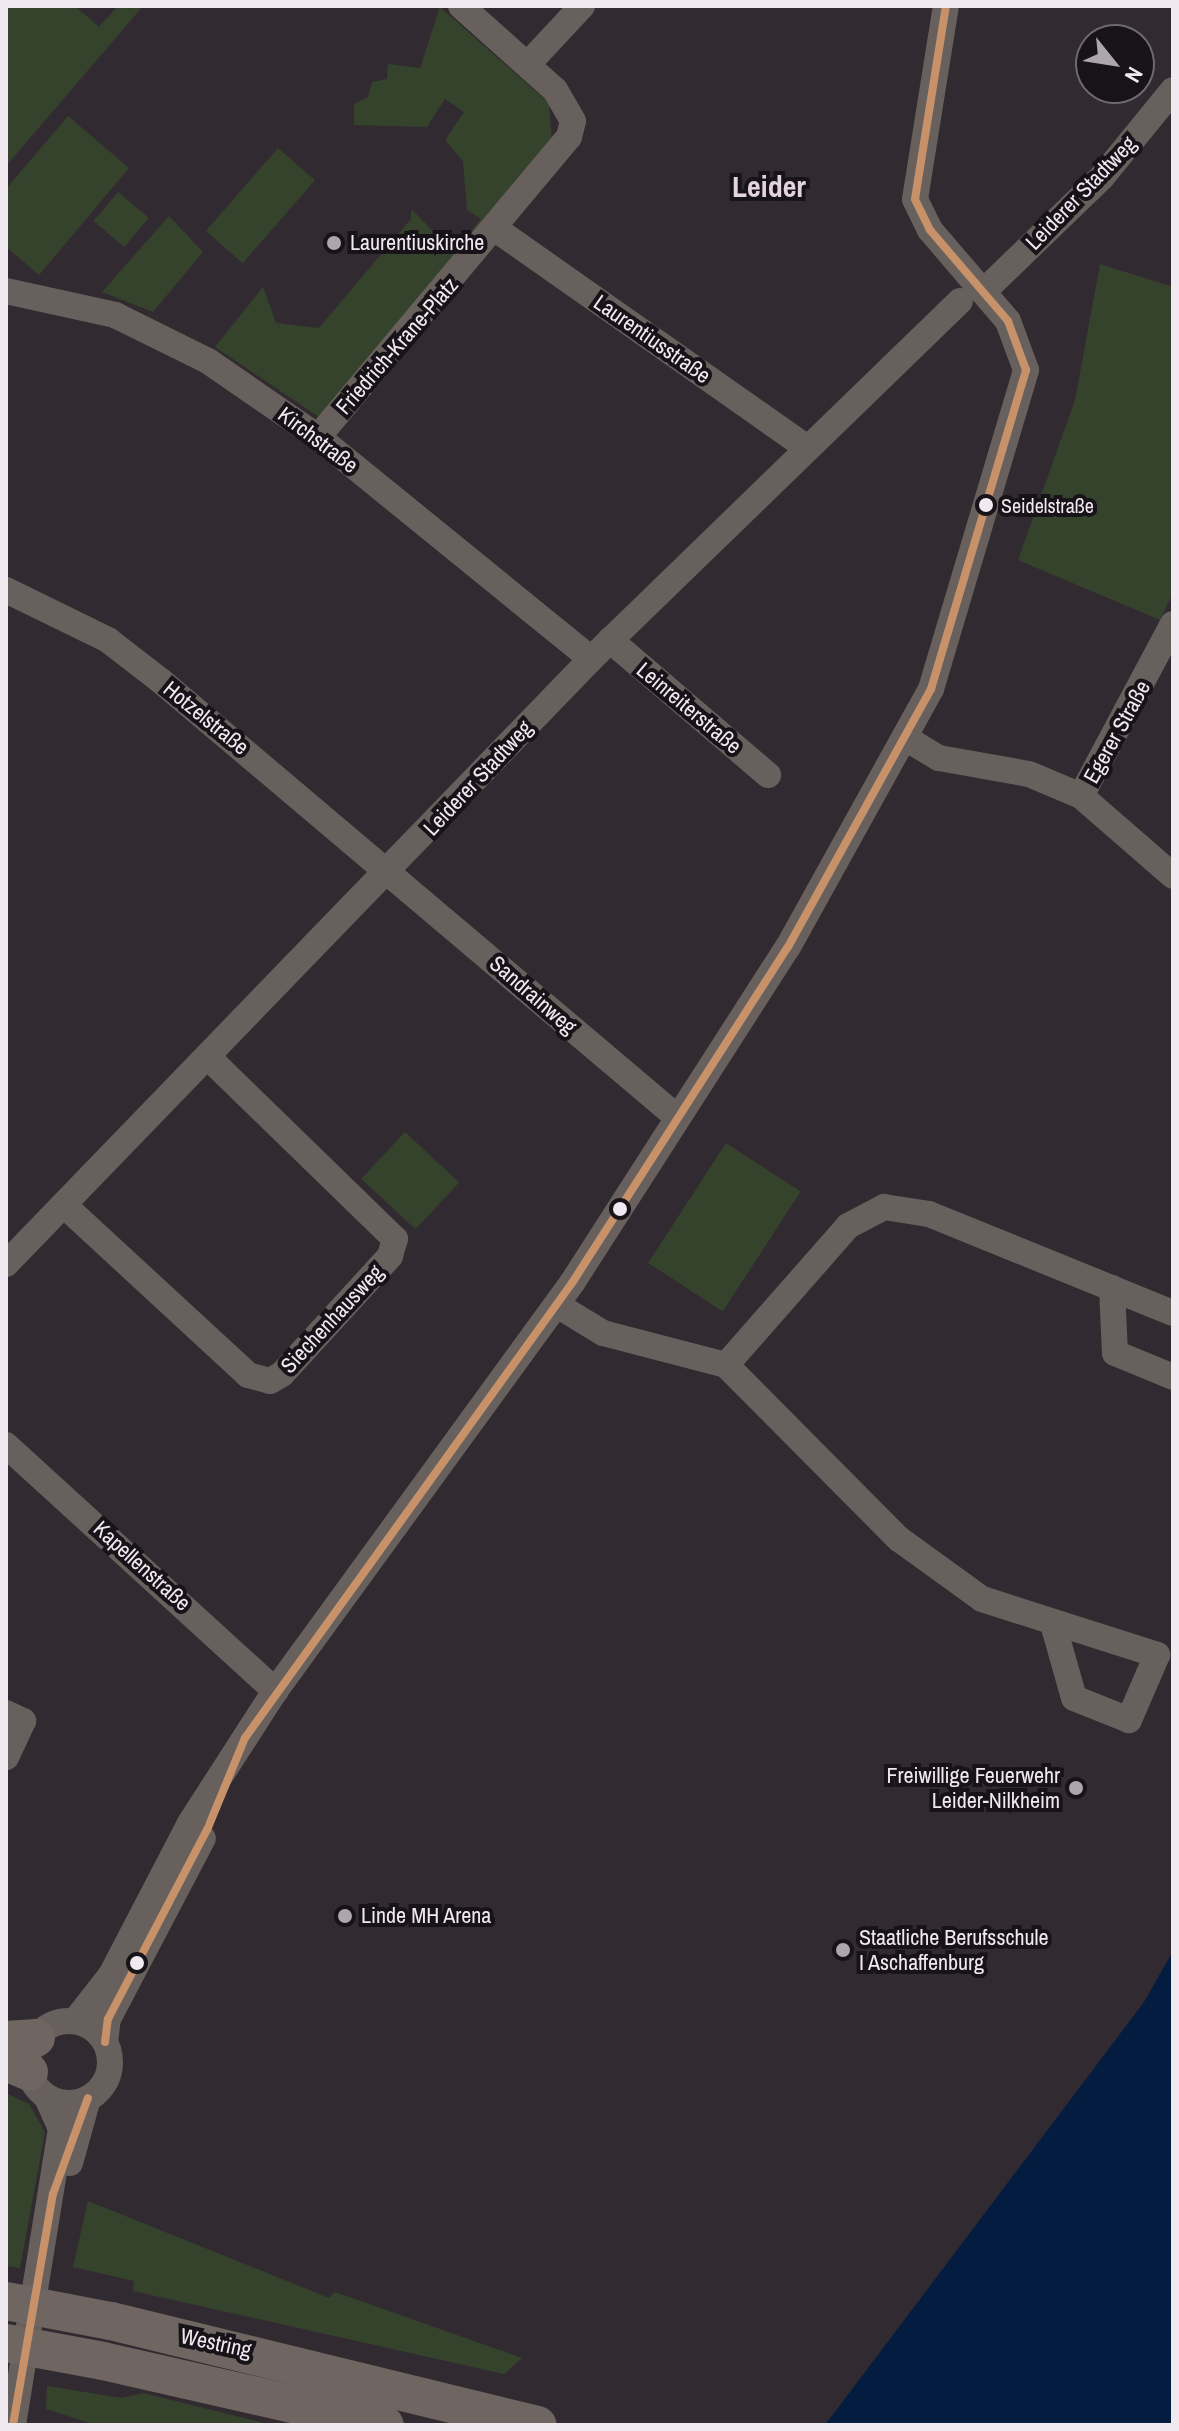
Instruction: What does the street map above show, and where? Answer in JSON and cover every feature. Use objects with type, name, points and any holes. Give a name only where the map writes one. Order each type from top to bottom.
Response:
[{"type":"highway","name":"Westring","points":[[6,2301],[111,2321],[537,2425]]},
{"type":"highway","name":"Westring","points":[[6,2343],[103,2361],[385,2425]]},
{"type":"street","points":[[461,6],[528,64],[582,6]]},
{"type":"street","points":[[25,2062],[50,2025],[75,2021],[111,1975],[245,1738],[275,1691],[557,1305],[788,947],[907,739],[945,647],[1022,396],[1023,347],[973,292],[918,214],[915,199],[946,6]]},
{"type":"street","name":"Friedrich-Krane-Platz","points":[[318,437],[562,151],[573,121],[528,64]]},
{"type":"street","name":"Leiderer Stadtweg","points":[[6,1264],[210,1059],[591,659],[807,448],[973,292],[1102,177],[1173,90]]},
{"type":"street","name":"Laurentiusstraße","points":[[497,230],[807,448]]},
{"type":"street","name":"Kirchstraße","points":[[6,291],[115,315],[208,361],[318,437],[591,659]]},
{"type":"street","name":"Hotzelstraße","points":[[6,590],[108,640],[391,871]]},
{"type":"street","name":"Egerer Straße","points":[[1081,796],[1173,624]]},
{"type":"street","name":"Leinreiterstraße","points":[[610,640],[768,775]]},
{"type":"street","points":[[907,739],[939,758],[1029,774],[1081,796],[1173,876]]},
{"type":"street","name":"Sandrainweg","points":[[391,871],[677,1117]]},
{"type":"street","name":"Siechenhausweg","points":[[65,1206],[248,1375],[270,1381],[282,1374],[390,1256],[395,1239],[210,1059]]},
{"type":"street","points":[[726,1365],[848,1226],[884,1207],[929,1214],[1173,1313]]},
{"type":"street","points":[[1112,1288],[1115,1353],[1173,1377]]},
{"type":"street","points":[[557,1305],[603,1333],[726,1365],[940,1573],[982,1599],[1053,1624]]},
{"type":"street","name":"Kapellenstraße","points":[[6,1445],[275,1691]]},
{"type":"street","points":[[6,1713],[23,1721],[6,1757]]},
{"type":"street","points":[[53,2194],[88,2098],[108,2076],[105,2042],[108,2019],[207,1830],[245,1738]]},
{"type":"street","points":[[75,2021],[105,2042]]},
{"type":"street","points":[[25,2062],[88,2098]]},
{"type":"street","points":[[13,2425],[53,2194],[61,2129],[25,2062]]},
{"type":"green space","points":[[6,6],[75,6],[99,27],[118,6],[143,6],[6,166]]},
{"type":"green space","points":[[440,7],[549,103],[552,143],[322,419],[215,347],[263,287],[276,323],[319,328],[411,219],[411,209],[431,229],[464,239],[481,219],[467,210],[463,161],[445,140],[464,112],[445,99],[427,127],[354,125],[354,104],[368,97],[372,82],[387,79],[388,64],[420,68]]},
{"type":"green space","points":[[68,116],[129,168],[39,275],[6,247],[6,189]]},
{"type":"green space","points":[[278,148],[315,180],[243,263],[206,231]]},
{"type":"green space","points":[[118,192],[149,218],[124,247],[94,221]]},
{"type":"green space","points":[[169,216],[203,252],[153,312],[102,292]]},
{"type":"green space","points":[[1100,264],[1173,287],[1173,593],[1160,620],[1018,560],[1075,400]]},
{"type":"green space","points":[[405,1132],[459,1182],[415,1229],[361,1179]]},
{"type":"green space","points":[[726,1143],[801,1191],[723,1311],[648,1263]]},
{"type":"green space","points":[[6,2093],[29,2104],[45,2132],[20,2268],[6,2266]]},
{"type":"green space","points":[[88,2201],[329,2298],[335,2292],[522,2358],[504,2374],[133,2291],[134,2281],[73,2267]]},
{"type":"green space","points":[[47,2386],[122,2398],[143,2393],[272,2425],[96,2425],[46,2409]]},
{"type":"water","points":[[1173,1951],[1173,2425],[825,2425],[1144,2002]]},
{"type":"transit line","points":[[105,2042],[108,2019],[207,1830],[245,1738],[572,1283],[788,947],[931,689],[1026,370],[1008,321],[930,230],[915,199],[946,6]]},
{"type":"transit line","points":[[13,2425],[53,2194],[88,2098]]},
{"type":"place","name":"Laurentiuskirche","points":[[334,243]]},
{"type":"place","name":"Seidelstraße","points":[[986,505]]},
{"type":"place","name":"Freiwillige Feuerwehr Leider-Nilkheim","points":[[1076,1788]]},
{"type":"place","name":"Linde MH Arena","points":[[345,1916]]},
{"type":"place","name":"Staatliche Berufsschule I Aschaffenburg","points":[[843,1950]]},
{"type":"district","name":"Leider","points":[[769,186]]}]
